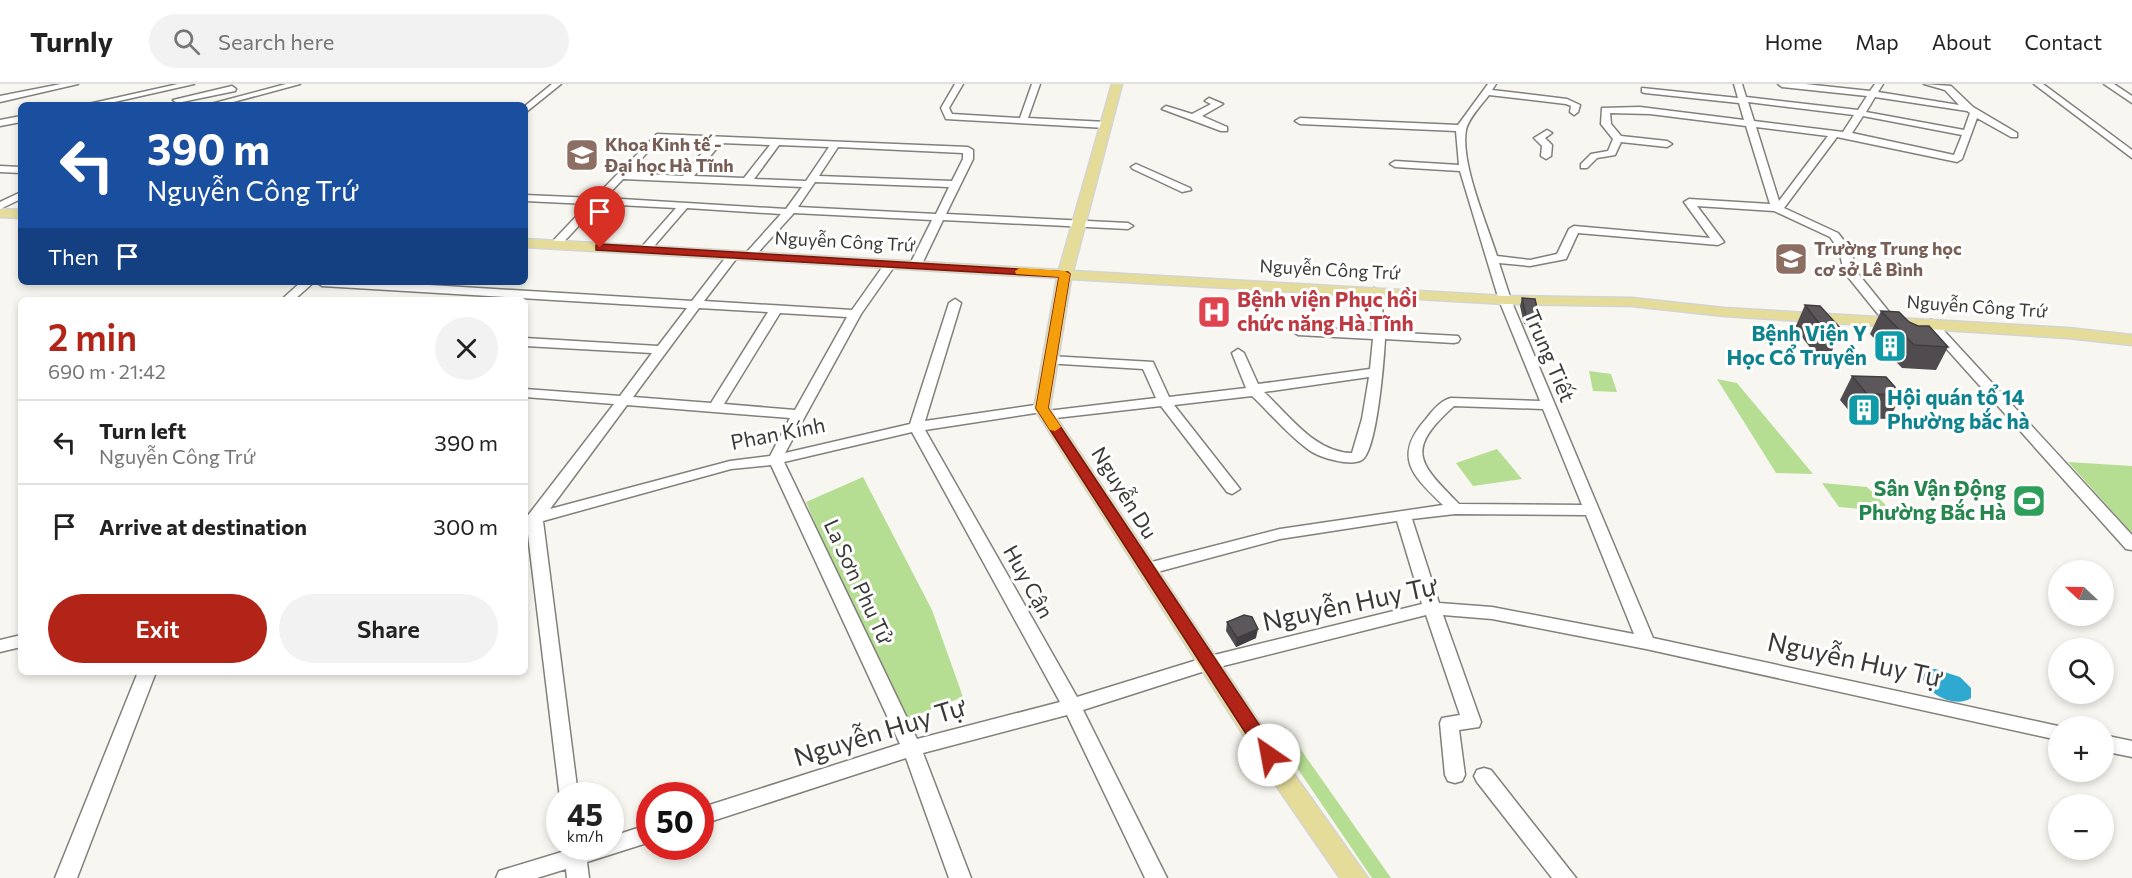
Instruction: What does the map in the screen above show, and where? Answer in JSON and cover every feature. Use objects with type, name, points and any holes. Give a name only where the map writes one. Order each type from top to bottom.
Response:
[{"type":"main road","points":[[1045,411],[1050,360],[1065,274],[1117,84]]},
{"type":"main road","points":[[1,212],[18,214]]},
{"type":"main road","name":"Nguyễn Công Trứ","points":[[528,243],[1504,300],[1632,302],[1724,312],[2086,334],[2132,340]]},
{"type":"main road","name":"Nguyễn Du","points":[[1045,411],[1281,774],[1354,878]]},
{"type":"street","points":[[0,99],[74,84]]},
{"type":"street","points":[[176,102],[258,84]]},
{"type":"street","points":[[223,102],[296,84]]},
{"type":"street","points":[[528,108],[557,84]]},
{"type":"street","points":[[959,84],[945,108],[949,117],[1106,125]]},
{"type":"street","points":[[1023,121],[1036,84]]},
{"type":"street","points":[[1738,84],[1748,123],[1776,208]]},
{"type":"street","points":[[1782,84],[1871,94],[1973,111]]},
{"type":"street","points":[[1776,208],[1783,203],[1859,113],[1879,84]]},
{"type":"street","points":[[1928,84],[1948,88],[1956,98],[1973,111],[2014,135]]},
{"type":"street","points":[[2038,84],[2132,154]]},
{"type":"street","points":[[2108,84],[2132,100]]},
{"type":"street","points":[[176,102],[184,85]]},
{"type":"street","points":[[102,102],[184,85]]},
{"type":"street","points":[[1919,138],[1941,86]]},
{"type":"street","points":[[1643,87],[1859,113],[1919,138],[1957,159],[1973,111]]},
{"type":"street","points":[[1643,87],[1665,113]]},
{"type":"street","points":[[1300,121],[1461,128],[1489,88],[1567,102],[1576,105],[1574,112]]},
{"type":"street","points":[[1196,117],[1219,104],[1209,101]]},
{"type":"street","points":[[1166,109],[1196,117],[1224,129]]},
{"type":"street","points":[[1665,113],[1605,110],[1606,124],[1618,139],[1667,144]]},
{"type":"street","points":[[1640,110],[1840,134],[1919,138],[1966,133]]},
{"type":"street","points":[[0,114],[0,121],[18,119]]},
{"type":"street","name":"Trung Tiết","points":[[1461,128],[1461,154],[1464,168],[1504,300],[1646,643]]},
{"type":"street","points":[[1546,156],[1547,148],[1539,138],[1547,133]]},
{"type":"street","points":[[555,245],[657,137],[968,150],[968,159],[915,266]]},
{"type":"street","points":[[1584,166],[1593,156],[1612,153],[1618,139]]},
{"type":"street","points":[[686,179],[718,140]]},
{"type":"street","points":[[747,182],[776,143]]},
{"type":"street","points":[[566,782],[530,519],[696,304],[741,256],[790,211],[835,145]]},
{"type":"street","points":[[1395,164],[1464,168]]},
{"type":"street","points":[[1136,167],[1186,190]]},
{"type":"street","points":[[0,169],[18,170]]},
{"type":"street","points":[[622,176],[747,182],[955,184]]},
{"type":"street","points":[[1,212],[18,198]]},
{"type":"street","points":[[528,198],[1128,226]]},
{"type":"street","points":[[1493,259],[1530,263],[1562,257],[1574,229],[1609,231],[1675,241],[1718,242],[1689,202],[1776,208],[1834,235],[1845,250],[1850,272],[1890,321]]},
{"type":"street","points":[[645,250],[684,205]]},
{"type":"street","points":[[776,460],[779,449],[855,314],[890,264]]},
{"type":"street","points":[[290,297],[304,285]]},
{"type":"street","points":[[355,285],[504,297]]},
{"type":"street","points":[[1238,353],[1255,390],[1315,448],[1329,455],[1353,459],[1359,456],[1361,451],[1375,372],[1379,336],[1374,292]]},
{"type":"street","points":[[528,298],[696,304],[855,314]]},
{"type":"street","points":[[916,427],[956,303]]},
{"type":"street","points":[[715,408],[776,309]]},
{"type":"street","points":[[1931,324],[2132,545]]},
{"type":"street","points":[[1298,331],[1454,339]]},
{"type":"street","points":[[528,342],[660,350]]},
{"type":"street","points":[[1050,360],[1148,365],[1164,401],[1232,489]]},
{"type":"street","name":"Phan Kính","points":[[530,519],[730,465],[776,460],[916,427],[1045,411],[1164,401],[1375,372]]},
{"type":"street","points":[[528,393],[798,414]]},
{"type":"street","points":[[1455,509],[1422,474],[1414,457],[1418,441],[1428,425],[1450,402],[1549,405]]},
{"type":"street","name":"Huy Cận","points":[[916,427],[1072,706],[1156,878]]},
{"type":"street","name":"La Sơn Phu Tử","points":[[776,460],[912,748],[960,878]]},
{"type":"street","points":[[1146,569],[1280,534],[1403,515],[1455,509],[1591,510]]},
{"type":"street","points":[[1403,515],[1432,608],[1472,722],[1449,723],[1455,775]]},
{"type":"street","name":"Nguyễn Huy Tự","points":[[714,812],[912,748],[1072,706],[1210,663],[1432,608],[1458,608],[1492,613],[1646,643],[2048,731]]},
{"type":"street","points":[[0,646],[18,642]]},
{"type":"street","points":[[66,878],[146,675]]},
{"type":"street","points":[[2114,745],[2132,749]]},
{"type":"street","points":[[1484,776],[1565,878]]},
{"type":"street","points":[[507,878],[576,860]]},
{"type":"green space","points":[[1589,371],[1611,374],[1617,392],[1593,391]]},
{"type":"green space","points":[[1717,379],[1737,383],[1813,474],[1776,473]]},
{"type":"green space","points":[[1497,449],[1522,479],[1473,486],[1456,463]]},
{"type":"green space","points":[[2068,462],[2132,466],[2132,533]]},
{"type":"green space","points":[[863,477],[932,610],[963,697],[899,722],[806,502]]},
{"type":"green space","points":[[1822,483],[1867,487],[1886,505],[1873,510],[1839,507]]},
{"type":"green space","points":[[1285,727],[1391,878],[1372,878],[1272,731]]},
{"type":"water","points":[[1935,669],[1960,677],[1971,688],[1971,698],[1957,702],[1935,694],[1929,689],[1922,676],[1928,670]]},
{"type":"building","points":[[1522,298],[1535,299],[1539,317],[1526,316]]},
{"type":"building","points":[[1805,305],[1820,306],[1842,330],[1825,331]]},
{"type":"building","points":[[1881,311],[1899,312],[1909,322],[1918,326],[1929,326],[1948,347],[1914,345]]},
{"type":"building","points":[[1852,376],[1886,377],[1902,395],[1867,394]]},
{"type":"building","points":[[1244,615],[1252,617],[1258,629],[1237,638],[1227,622]]},
{"type":"slow traffic","points":[[1020,271],[1065,274],[1042,408],[1055,427]]},
{"type":"place","name":"Khoa Kinh tế - Đại học Hà Tĩnh","points":[[582,155]]},
{"type":"place","name":"Trường Trung học cơ sở Lê Bình","points":[[1791,259]]},
{"type":"place","name":"Bệnh viện Phục hồi chức năng Hà Tĩnh","points":[[1214,312]]},
{"type":"place","name":"Bệnh Viện Y Học Cổ Truyền","points":[[1890,346]]},
{"type":"place","name":"Hội quán tổ 14 Phường bắc hà","points":[[1864,410]]},
{"type":"place","name":"Sân Vận Động Phường Bắc Hà","points":[[2029,501]]},
{"type":"route","points":[[600,248],[1065,274],[1042,408],[1269,755]]}]
